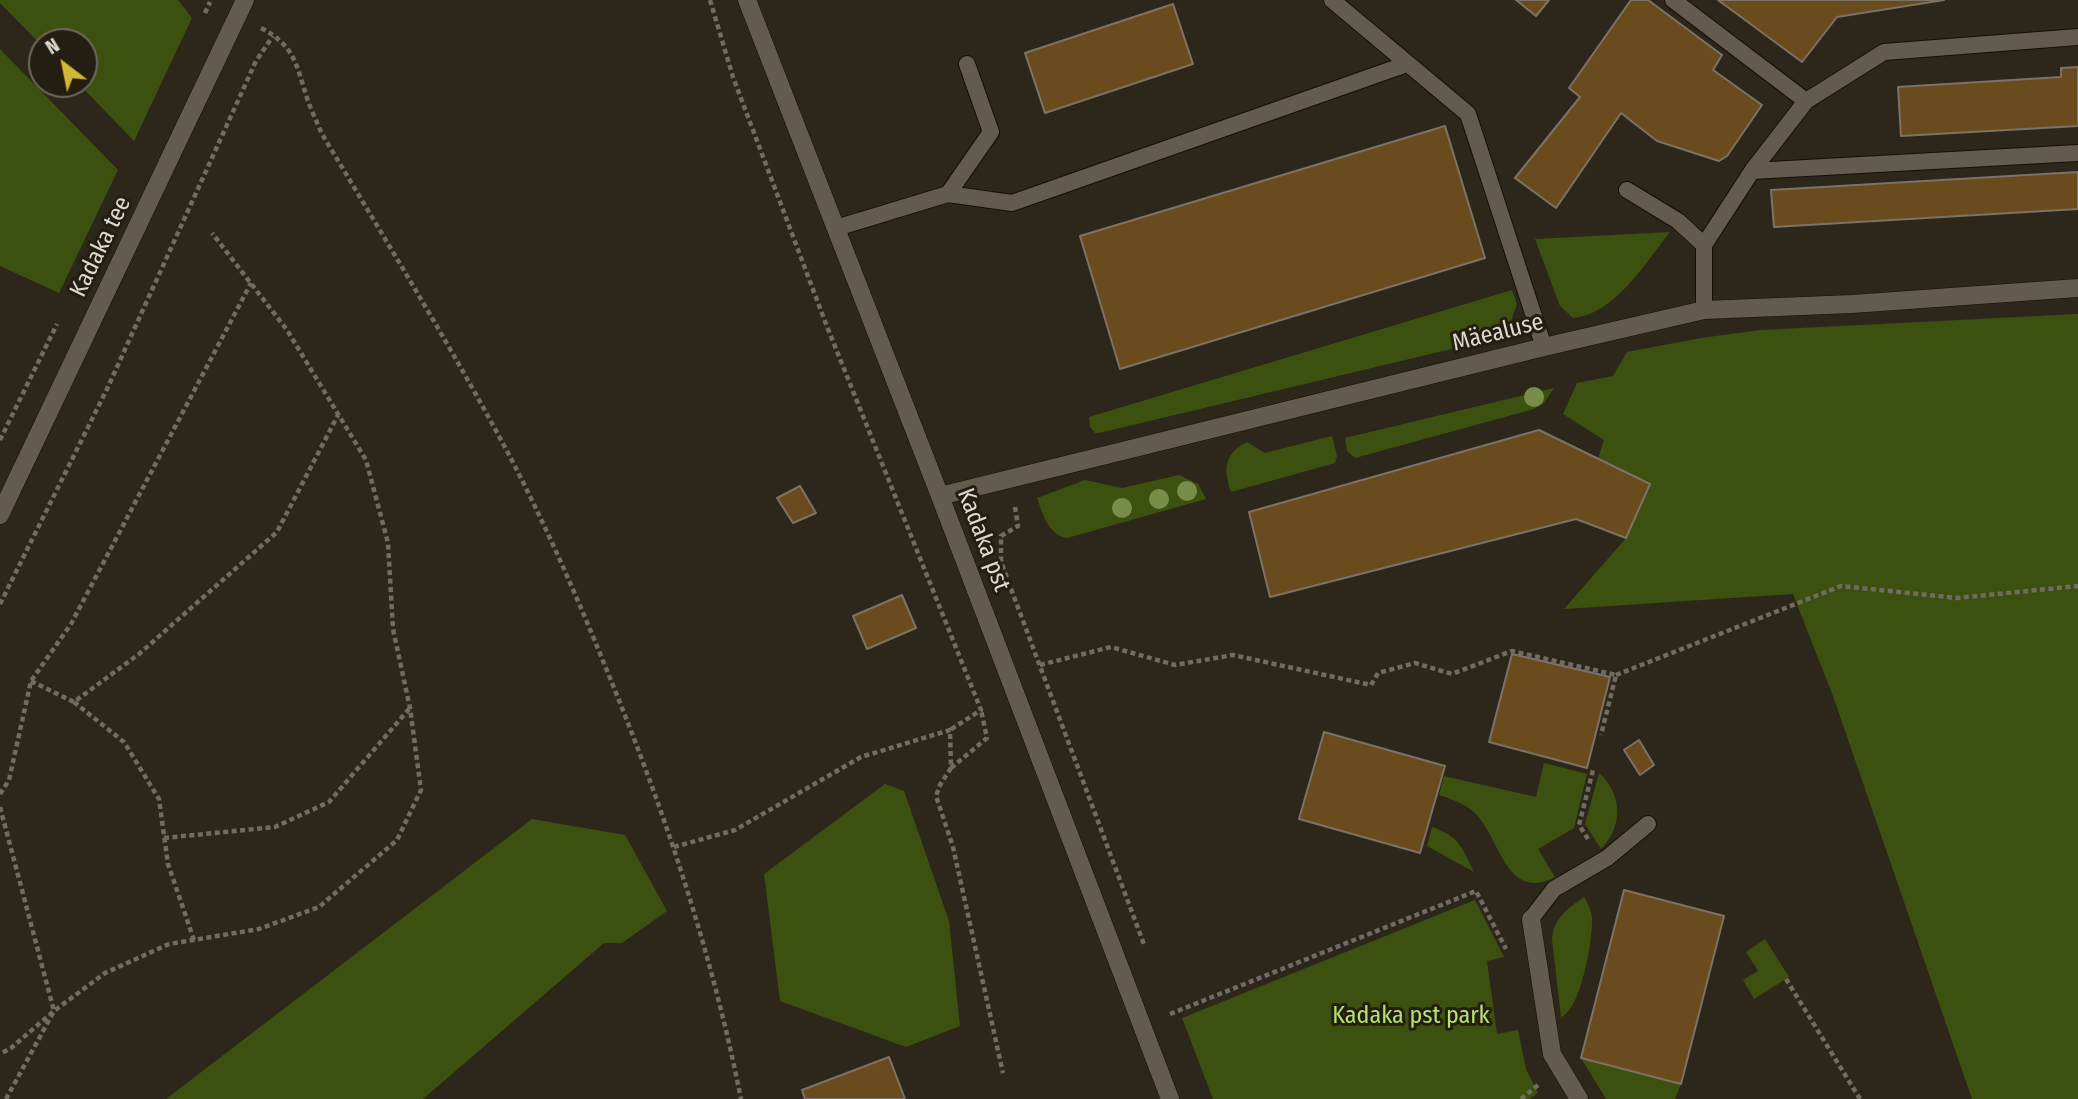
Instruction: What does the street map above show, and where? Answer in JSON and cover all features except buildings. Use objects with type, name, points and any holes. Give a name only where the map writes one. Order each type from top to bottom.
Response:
[{"type":"street","name":"Kadaka pst","points":[[747,0],[1170,1099]]},
{"type":"street","name":"Kadaka tee","points":[[0,514],[241,8]]},
{"type":"street","name":"Mäealuse","points":[[940,496],[1704,310],[1852,304],[2078,288]]},
{"type":"street","points":[[1531,919],[1552,1054],[1579,1099]]},
{"type":"lane","points":[[1332,0],[1468,114],[1544,347]]},
{"type":"lane","points":[[1673,0],[1806,101]]},
{"type":"lane","points":[[1704,310],[1704,244],[1752,172],[1806,101],[1884,52],[2078,37]]},
{"type":"lane","points":[[948,194],[991,132],[967,64]]},
{"type":"lane","points":[[836,228],[948,194],[1012,204],[1407,64]]},
{"type":"lane","points":[[1752,172],[2078,153]]},
{"type":"lane","points":[[1627,190],[1678,221],[1704,244]]},
{"type":"lane","points":[[1531,919],[1554,889],[1601,861],[1648,824]]},
{"type":"path","points":[[208,0],[241,8],[286,44],[298,63],[308,100],[322,134],[437,326],[508,452],[582,608],[649,774],[697,922],[741,1099]]},
{"type":"path","points":[[710,0],[733,77],[826,324],[981,710],[987,738],[951,768],[936,796],[953,847],[1003,1073]]},
{"type":"path","points":[[0,604],[107,389],[256,61],[273,36]]},
{"type":"path","points":[[0,1054],[105,973],[169,944],[259,929],[318,907],[397,840],[421,790],[410,708],[393,629],[388,543],[366,460],[286,330],[212,233]]},
{"type":"path","points":[[0,794],[9,780],[31,681],[71,624],[251,283]]},
{"type":"path","points":[[74,702],[139,654],[277,532],[338,415]]},
{"type":"path","points":[[1015,507],[1018,526],[1001,536],[1001,562],[1146,949]]},
{"type":"path","points":[[1040,665],[1111,647],[1175,665],[1233,655],[1371,685],[1378,673],[1415,663],[1452,674],[1512,651],[1616,675],[1841,586],[1957,598],[2078,586]]},
{"type":"path","points":[[1601,735],[1605,707],[1616,675]]},
{"type":"path","points":[[31,681],[74,702],[124,742],[159,799],[167,864],[194,940]]},
{"type":"path","points":[[164,838],[275,827],[329,802],[410,708]]},
{"type":"path","points":[[674,847],[735,830],[860,757],[950,730],[981,710]]},
{"type":"path","points":[[950,730],[951,768]]},
{"type":"path","points":[[1593,770],[1579,825],[1601,861]]},
{"type":"path","points":[[0,807],[54,1011],[6,1099]]},
{"type":"path","points":[[1175,1026],[1170,1014],[1476,891],[1507,952],[1535,949]]},
{"type":"path","points":[[1786,979],[1860,1099]]},
{"type":"green space","points":[[0,0],[178,0],[192,18],[134,141],[93,98],[98,98],[98,28],[28,28],[28,32]]},
{"type":"green space","points":[[0,49],[28,78],[28,98],[48,98],[118,170],[59,293],[0,266]]},
{"type":"green space","points":[[1670,232],[1640,272],[1615,297],[1588,315],[1573,318],[1560,306],[1535,239]]},
{"type":"green space","points":[[1512,290],[1517,304],[1506,336],[1099,433],[1095,433],[1090,427],[1089,417]]},
{"type":"green space","points":[[2078,314],[2078,1099],[1972,1099],[1833,696],[1793,594],[1564,609],[1626,538],[1649,484],[1598,459],[1604,440],[1563,414],[1577,383],[1613,376],[1627,352],[1761,330]]},
{"type":"green space","points":[[1554,388],[1544,403],[1534,409],[1355,458],[1347,451],[1345,438]]},
{"type":"green space","points":[[1332,436],[1337,456],[1335,463],[1231,492],[1227,463],[1239,446],[1247,442],[1265,453]]},
{"type":"green space","points":[[1179,475],[1198,484],[1206,499],[1067,538],[1055,533],[1051,528],[1037,498],[1085,480],[1122,488]]},
{"type":"green space","points":[[1544,763],[1587,774],[1574,828],[1538,849],[1555,877],[1539,883],[1526,882],[1507,866],[1485,826],[1473,811],[1439,795],[1444,776],[1536,797]]},
{"type":"green space","points":[[1599,773],[1613,791],[1617,811],[1613,831],[1601,849],[1585,824]]},
{"type":"green space","points":[[885,784],[904,791],[949,921],[960,1026],[906,1047],[780,1001],[764,874]]},
{"type":"green space","points":[[532,819],[625,835],[667,911],[622,943],[604,943],[423,1099],[166,1099]]},
{"type":"green space","points":[[1432,827],[1449,835],[1459,844],[1474,872],[1427,846]]},
{"type":"green space","points":[[1584,897],[1592,918],[1588,957],[1574,1002],[1561,1017],[1553,932],[1562,915]]},
{"type":"green space","name":"Kadaka pst park","points":[[1475,900],[1504,957],[1487,961],[1497,1034],[1518,1030],[1526,1069],[1538,1093],[1530,1099],[1213,1099],[1182,1018]]},
{"type":"green space","points":[[1765,939],[1789,977],[1754,999],[1743,980],[1758,971],[1746,952]]},
{"type":"green space","points":[[1581,1058],[1681,1084],[1675,1099],[1606,1099]]}]
